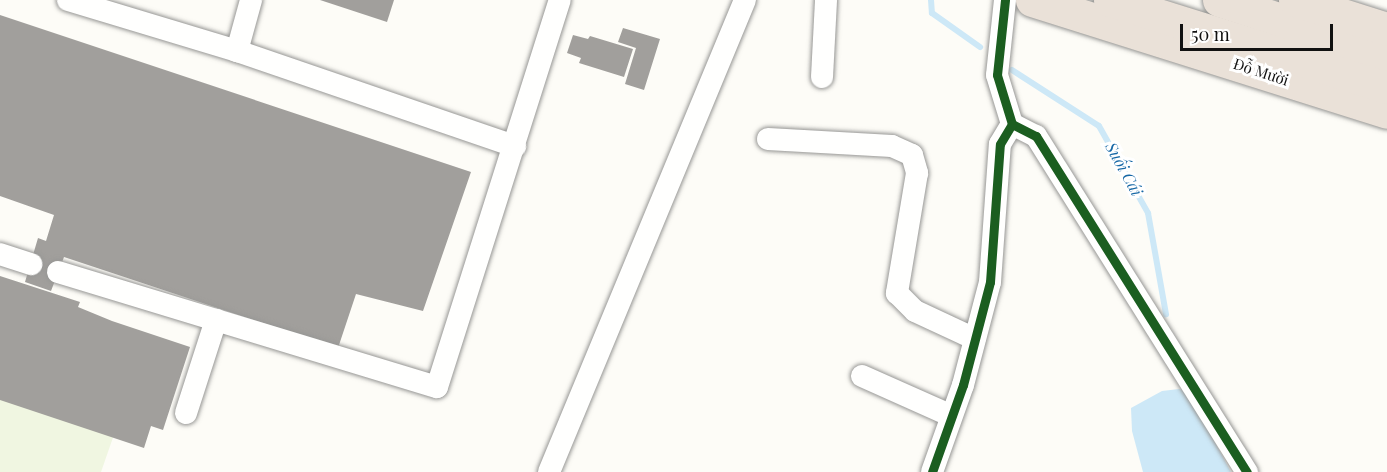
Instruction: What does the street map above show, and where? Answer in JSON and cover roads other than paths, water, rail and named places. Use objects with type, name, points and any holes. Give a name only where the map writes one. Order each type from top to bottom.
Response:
[{"type":"highway","name":"Đỗ Mười","points":[[1032,0],[1387,112]]},
{"type":"highway","name":"Đỗ Mười","points":[[1110,0],[1387,87]]},
{"type":"highway","points":[[1220,0],[1387,54]]},
{"type":"highway","points":[[1295,0],[1387,29]]},
{"type":"street","points":[[68,0],[237,51],[515,146]]},
{"type":"street","points":[[237,51],[251,0]]},
{"type":"street","points":[[58,272],[437,387],[560,0]]},
{"type":"street","points":[[549,472],[745,0]]},
{"type":"street","points":[[822,77],[826,0]]},
{"type":"street","points":[[1005,0],[997,75],[1012,124],[1036,136],[1247,472]]},
{"type":"street","points":[[932,472],[952,416],[990,282],[1000,144],[1012,124]]},
{"type":"street","points":[[768,139],[892,146],[912,155],[917,173],[897,293],[915,311],[975,339]]},
{"type":"street","points":[[0,254],[31,264]]},
{"type":"street","points":[[186,413],[216,320]]},
{"type":"street","points":[[862,376],[952,416]]},
{"type":"water","points":[[1179,389],[1187,391],[1231,472],[1143,472],[1132,431],[1131,408],[1162,391]]},
{"type":"waterway","name":"Suối Cái","points":[[931,0],[932,13],[980,47]]},
{"type":"waterway","name":"Suối Cái","points":[[1012,70],[1099,126],[1148,213],[1166,314]]}]
